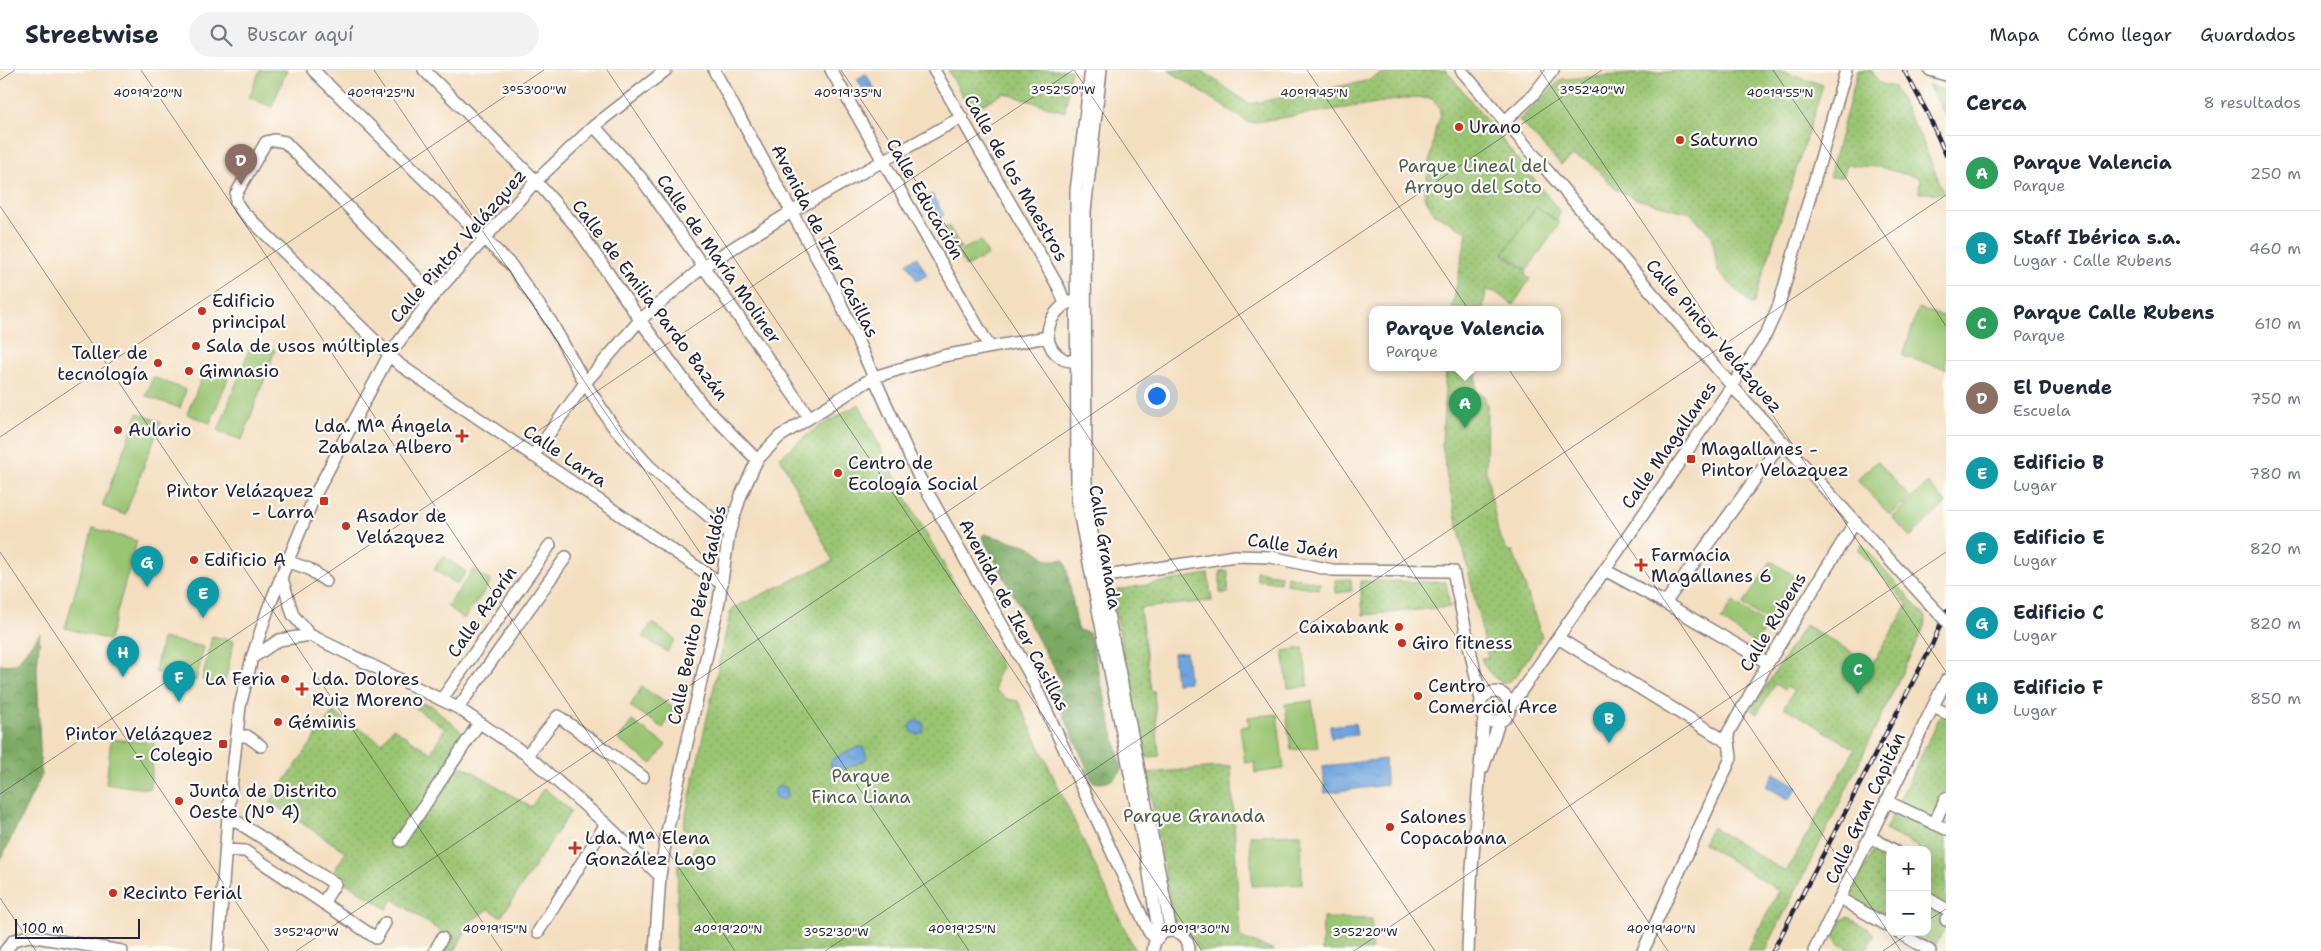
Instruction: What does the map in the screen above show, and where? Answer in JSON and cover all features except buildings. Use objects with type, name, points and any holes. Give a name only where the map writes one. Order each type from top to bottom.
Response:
[{"type":"street","points":[[313,70],[511,265],[539,305],[612,425],[649,466],[729,533]]},
{"type":"street","name":"Calle de Emilia Pardo Bazán","points":[[424,70],[536,181],[578,228],[640,320],[702,403],[757,460]]},
{"type":"street","name":"Calle Pintor Velázquez","points":[[216,949],[240,706],[252,658],[268,609],[315,495],[389,355],[434,295],[536,181],[594,126],[666,70]]},
{"type":"street","name":"Avenida de Iker Casillas","points":[[714,70],[836,293],[919,477],[1029,673],[1149,932],[1162,935],[1183,935],[1187,940],[1189,951]]},
{"type":"street","name":"Calle Educación","points":[[831,70],[989,346]]},
{"type":"street","name":"Calle de los Maestros","points":[[934,70],[1059,288],[1070,302]]},
{"type":"street","name":"Calle Granada","points":[[1091,70],[1076,191],[1070,302],[1080,361],[1086,503],[1162,935]]},
{"type":"street","name":"Calle Granada","points":[[1100,70],[1085,211],[1077,501],[1162,935]]},
{"type":"street","name":"Calle Pintor Velázquez","points":[[1461,70],[1732,386],[1946,620]]},
{"type":"street","points":[[1504,122],[1532,95],[1553,70]]},
{"type":"street","name":"Calle Magallanes","points":[[1510,708],[1766,334],[1779,305],[1846,70]]},
{"type":"street","points":[[1930,70],[1946,75]]},
{"type":"street","points":[[533,456],[585,383],[640,320],[704,266],[791,212],[962,117]]},
{"type":"street","name":"Calle de María Moliner","points":[[594,126],[641,178],[809,417]]},
{"type":"street","name":"Calle Larra","points":[[434,295],[285,142],[274,140],[266,142],[236,194],[236,202],[242,211],[296,267],[400,365],[722,584]]},
{"type":"street","points":[[1070,302],[1055,312],[1049,324],[1047,337],[1054,351],[1064,360],[1080,361]]},
{"type":"street","name":"Calle Benito Pérez Galdós","points":[[655,951],[660,876],[722,584],[729,533],[741,495],[757,460],[779,438],[809,417],[874,378],[943,356],[989,346],[1047,337]]},
{"type":"street","points":[[1665,603],[1782,442]]},
{"type":"street","name":"Calle Rubens","points":[[1643,951],[1731,758],[1728,733],[1768,663],[1855,522]]},
{"type":"street","name":"Calle Azorín","points":[[442,699],[550,545]]},
{"type":"street","name":"Calle Jaén","points":[[1100,576],[1234,556],[1271,557],[1332,570],[1453,570],[1474,665]]},
{"type":"street","name":"Calle Azorín","points":[[458,708],[566,557]]},
{"type":"street","points":[[287,561],[309,569],[326,581]]},
{"type":"street","points":[[1605,570],[1768,663]]},
{"type":"street","points":[[252,658],[284,639],[294,628],[293,615],[281,576]]},
{"type":"street","points":[[268,609],[280,608],[293,615],[310,635],[458,708],[527,755],[606,824],[660,876]]},
{"type":"street","points":[[261,629],[284,639],[310,635]]},
{"type":"street","points":[[1558,638],[1729,743]]},
{"type":"street","points":[[1474,665],[1484,682],[1508,700],[1510,708],[1508,713],[1500,720],[1478,782]]},
{"type":"street","points":[[1474,665],[1481,700]]},
{"type":"street","name":"Calle Magallanes","points":[[1498,693],[1528,680]]},
{"type":"street","name":"Calle Gran Capitán","points":[[1814,951],[1841,899],[1886,801],[1946,680]]},
{"type":"street","points":[[1468,951],[1478,782],[1484,717],[1479,706],[1486,694],[1498,693]]},
{"type":"street","points":[[1933,706],[1946,713]]},
{"type":"street","points":[[527,755],[558,716],[643,777]]},
{"type":"street","points":[[1484,717],[1489,720],[1500,720]]},
{"type":"street","points":[[401,841],[479,723]]},
{"type":"street","points":[[237,735],[247,736],[261,746]]},
{"type":"street","points":[[1934,824],[1946,798]]},
{"type":"street","points":[[1886,801],[1946,829]]},
{"type":"street","points":[[228,816],[335,884],[323,903]]},
{"type":"street","points":[[538,932],[606,824]]},
{"type":"street","points":[[1870,837],[1887,846]]},
{"type":"street","points":[[226,850],[245,851],[376,938],[385,923]]},
{"type":"street","points":[[1841,899],[1886,925]]},
{"type":"street","points":[[1931,900],[1946,909]]},
{"type":"street","points":[[1153,951],[1162,935]]},
{"type":"street","points":[[5,951],[14,940],[29,936],[122,951]]},
{"type":"street","points":[[1905,936],[1930,951]]},
{"type":"street","points":[[435,951],[442,938]]},
{"type":"green space","points":[[260,70],[287,70],[272,107],[249,97]]},
{"type":"green space","points":[[948,70],[1071,70],[1065,112],[1004,93],[971,111]]},
{"type":"green space","name":"Parque Lineal del Arroyo del Soto","points":[[1168,70],[1201,70],[1249,104],[1362,82],[1391,70],[1446,70],[1560,212],[1557,220],[1536,207],[1503,254],[1527,271],[1525,275],[1530,279],[1513,305],[1495,292],[1486,290],[1483,306],[1453,306],[1467,232],[1435,214],[1424,196],[1436,126],[1440,119],[1439,109],[1433,99],[1415,97],[1249,123]]},
{"type":"green space","points":[[1691,70],[1778,70],[1823,85],[1753,306],[1718,272],[1712,236],[1690,213],[1636,199],[1616,189],[1588,161],[1573,156],[1561,165],[1519,120],[1562,79]]},
{"type":"green space","points":[[1858,70],[1871,70],[1879,83],[1894,87],[1919,134],[1944,193],[1919,193],[1920,178],[1879,167],[1847,165],[1843,177],[1829,177]]},
{"type":"green space","points":[[1928,85],[1946,91],[1946,116]]},
{"type":"green space","points":[[1536,207],[1560,223],[1527,270],[1504,253]]},
{"type":"green space","points":[[949,226],[961,248],[951,254],[938,232]]},
{"type":"green space","points":[[980,240],[988,255],[966,267],[958,253]]},
{"type":"green space","points":[[1918,308],[1946,317],[1946,369],[1903,356]]},
{"type":"green space","points":[[252,342],[275,350],[242,440],[218,431]]},
{"type":"green space","points":[[205,370],[228,379],[210,423],[187,414]]},
{"type":"green space","points":[[1446,371],[1477,371],[1475,394],[1484,395],[1487,404],[1486,470],[1498,532],[1507,551],[1513,551],[1542,637],[1516,676],[1506,683],[1497,680],[1490,674],[1481,658],[1488,657],[1447,478],[1442,444]]},
{"type":"green space","points":[[153,377],[186,390],[180,408],[146,396]]},
{"type":"green space","name":"Parque Finca Liana","points":[[859,404],[899,485],[1002,668],[997,674],[995,690],[1007,699],[1018,701],[1135,951],[676,951],[678,858],[687,858],[691,854],[694,845],[691,834],[683,828],[731,609],[833,561],[780,457],[815,429]]},
{"type":"green space","points":[[138,413],[161,422],[125,515],[102,506]]},
{"type":"green space","points":[[1877,461],[1910,497],[1890,515],[1857,480]]},
{"type":"green space","points":[[1928,483],[1946,503],[1910,537],[1892,517]]},
{"type":"green space","points":[[93,528],[137,541],[109,640],[65,628]]},
{"type":"green space","points":[[984,534],[1029,546],[1048,560],[1063,560],[1066,565],[1078,630],[1089,633],[1122,770],[1109,781],[1102,783],[1093,782],[1056,697],[1055,690],[1061,685],[1061,681],[982,537]]},
{"type":"green space","points":[[1862,544],[1925,616],[1925,625],[1831,821],[1765,951],[1747,951],[1779,891],[1703,843],[1712,827],[1786,872],[1855,749],[1784,707],[1794,691],[1787,687],[1784,690],[1775,684],[1757,714],[1751,710],[1805,625],[1872,664],[1908,605],[1858,550]]},
{"type":"green space","points":[[443,556],[466,572],[457,585],[434,569]]},
{"type":"green space","points":[[1771,561],[1795,576],[1767,621],[1743,605]]},
{"type":"green space","points":[[474,569],[491,582],[464,619],[447,606]]},
{"type":"green space","points":[[1220,571],[1228,571],[1228,593],[1220,593]]},
{"type":"green space","points":[[1256,571],[1281,575],[1280,583],[1257,580]]},
{"type":"green space","points":[[1208,574],[1212,601],[1140,608],[1151,690],[1154,691],[1159,756],[1142,758],[1112,591]]},
{"type":"green space","points":[[1287,576],[1320,583],[1319,589],[1286,584]]},
{"type":"green space","points":[[1351,579],[1352,591],[1336,593],[1335,580]]},
{"type":"green space","points":[[1360,581],[1446,582],[1450,607],[1363,615]]},
{"type":"green space","points":[[1733,602],[1767,626],[1755,644],[1721,620]]},
{"type":"green space","points":[[652,623],[675,639],[667,652],[643,637]]},
{"type":"green space","points":[[40,633],[37,667],[41,777],[0,861],[0,665],[16,664]]},
{"type":"green space","points":[[212,636],[234,641],[224,685],[202,680]]},
{"type":"green space","points":[[162,638],[204,647],[196,681],[155,672]]},
{"type":"green space","points":[[1303,648],[1308,686],[1288,688],[1283,651]]},
{"type":"green space","points":[[642,687],[675,709],[663,728],[630,706]]},
{"type":"green space","points":[[405,701],[431,705],[463,733],[446,759],[472,771],[531,807],[544,788],[571,811],[501,917],[489,909],[471,921],[455,951],[443,951],[450,938],[393,899],[387,909],[332,874],[346,852],[270,802],[333,712],[382,743],[393,728],[431,753],[445,728]]},
{"type":"green space","points":[[1312,701],[1318,747],[1291,750],[1285,704]]},
{"type":"green space","points":[[1946,704],[1946,927],[1934,948],[1914,936],[1931,936],[1931,846],[1916,846],[1885,830]]},
{"type":"green space","points":[[1277,714],[1284,769],[1255,773],[1254,762],[1245,763],[1240,727],[1249,726],[1248,717]]},
{"type":"green space","points":[[632,721],[666,745],[652,764],[618,740]]},
{"type":"green space","points":[[111,739],[155,743],[150,789],[106,784]]},
{"type":"green space","name":"Parque Granada","points":[[1231,766],[1240,937],[1275,951],[1199,951],[1186,930],[1174,924],[1147,773]]},
{"type":"green space","points":[[1301,834],[1302,884],[1252,886],[1250,835]]},
{"type":"green space","points":[[1873,851],[1886,856],[1886,920],[1861,905],[1854,895],[1853,889]]},
{"type":"green space","points":[[1849,917],[1875,934],[1865,951],[1842,946],[1833,935],[1841,920]]},
{"type":"green space","points":[[1323,918],[1372,919],[1371,951],[1322,951]]},
{"type":"water","points":[[866,74],[876,91],[867,96],[857,79]]},
{"type":"water","points":[[932,194],[944,215],[933,221],[921,200]]},
{"type":"water","points":[[917,257],[927,275],[917,281],[907,263]]},
{"type":"water","points":[[1186,652],[1189,682],[1176,683],[1173,653]]},
{"type":"water","points":[[914,720],[920,720],[924,727],[920,734],[914,734],[910,730],[910,724]]},
{"type":"water","points":[[1355,723],[1357,735],[1331,738],[1330,726]]},
{"type":"water","points":[[858,747],[863,747],[867,757],[865,760],[837,773],[832,771],[830,764],[832,759]]},
{"type":"water","points":[[1385,759],[1386,785],[1325,793],[1323,766]]},
{"type":"water","points":[[1774,773],[1798,787],[1789,800],[1766,786]]},
{"type":"water","points":[[778,786],[784,786],[788,793],[784,800],[778,800],[774,796],[774,790]]},
{"type":"railway","points":[[1904,70],[1928,114],[1946,155]]},
{"type":"railway","points":[[1773,951],[1932,645],[1946,611]]},
{"type":"place","name":"Urano","points":[[1459,127]]},
{"type":"place","name":"Saturno","points":[[1680,140]]},
{"type":"place","name":"El Duende","points":[[241,185]]},
{"type":"place","name":"Edificio principal","points":[[202,311]]},
{"type":"place","name":"Sala de usos múltiples","points":[[196,346]]},
{"type":"place","name":"Taller de tecnología","points":[[158,363]]},
{"type":"place","name":"Gimnasio","points":[[189,371]]},
{"type":"place","name":"Parque Valencia","points":[[1465,428]]},
{"type":"place","name":"Aulario","points":[[118,430]]},
{"type":"place","name":"Lda. Mª Ángela Zabalza Albero","points":[[462,436]]},
{"type":"place","name":"Magallanes - Pintor Velazquez","points":[[1691,459]]},
{"type":"place","name":"Centro de Ecología Social","points":[[838,473]]},
{"type":"place","name":"Pintor Velázquez - Larra","points":[[324,501]]},
{"type":"place","name":"Asador de Velázquez","points":[[346,526]]},
{"type":"place","name":"Edificio A","points":[[194,560]]},
{"type":"place","name":"Farmacia Magallanes 6","points":[[1641,565]]},
{"type":"place","name":"Edificio C","points":[[147,587]]},
{"type":"place","name":"Edificio B","points":[[203,618]]},
{"type":"place","name":"Caixabank","points":[[1399,627]]},
{"type":"place","name":"Giro fitness","points":[[1402,643]]},
{"type":"place","name":"Edificio F","points":[[123,677]]},
{"type":"place","name":"La Feria","points":[[285,679]]},
{"type":"place","name":"Lda. Dolores Ruiz Moreno","points":[[302,689]]},
{"type":"place","name":"Parque Calle Rubens","points":[[1858,694]]},
{"type":"place","name":"Centro Comercial Arce","points":[[1418,696]]},
{"type":"place","name":"Edificio E","points":[[179,702]]},
{"type":"place","name":"Géminis","points":[[278,722]]},
{"type":"place","name":"Staff Ibérica s.a.","points":[[1609,743]]},
{"type":"place","name":"Pintor Velázquez - Colegio","points":[[223,744]]},
{"type":"place","name":"Junta de Distrito Oeste (Nº 4)","points":[[179,801]]},
{"type":"place","name":"Salones Copacabana","points":[[1390,827]]},
{"type":"place","name":"Lda. Mª Elena González Lago","points":[[575,848]]},
{"type":"place","name":"Recinto Ferial","points":[[113,893]]}]
